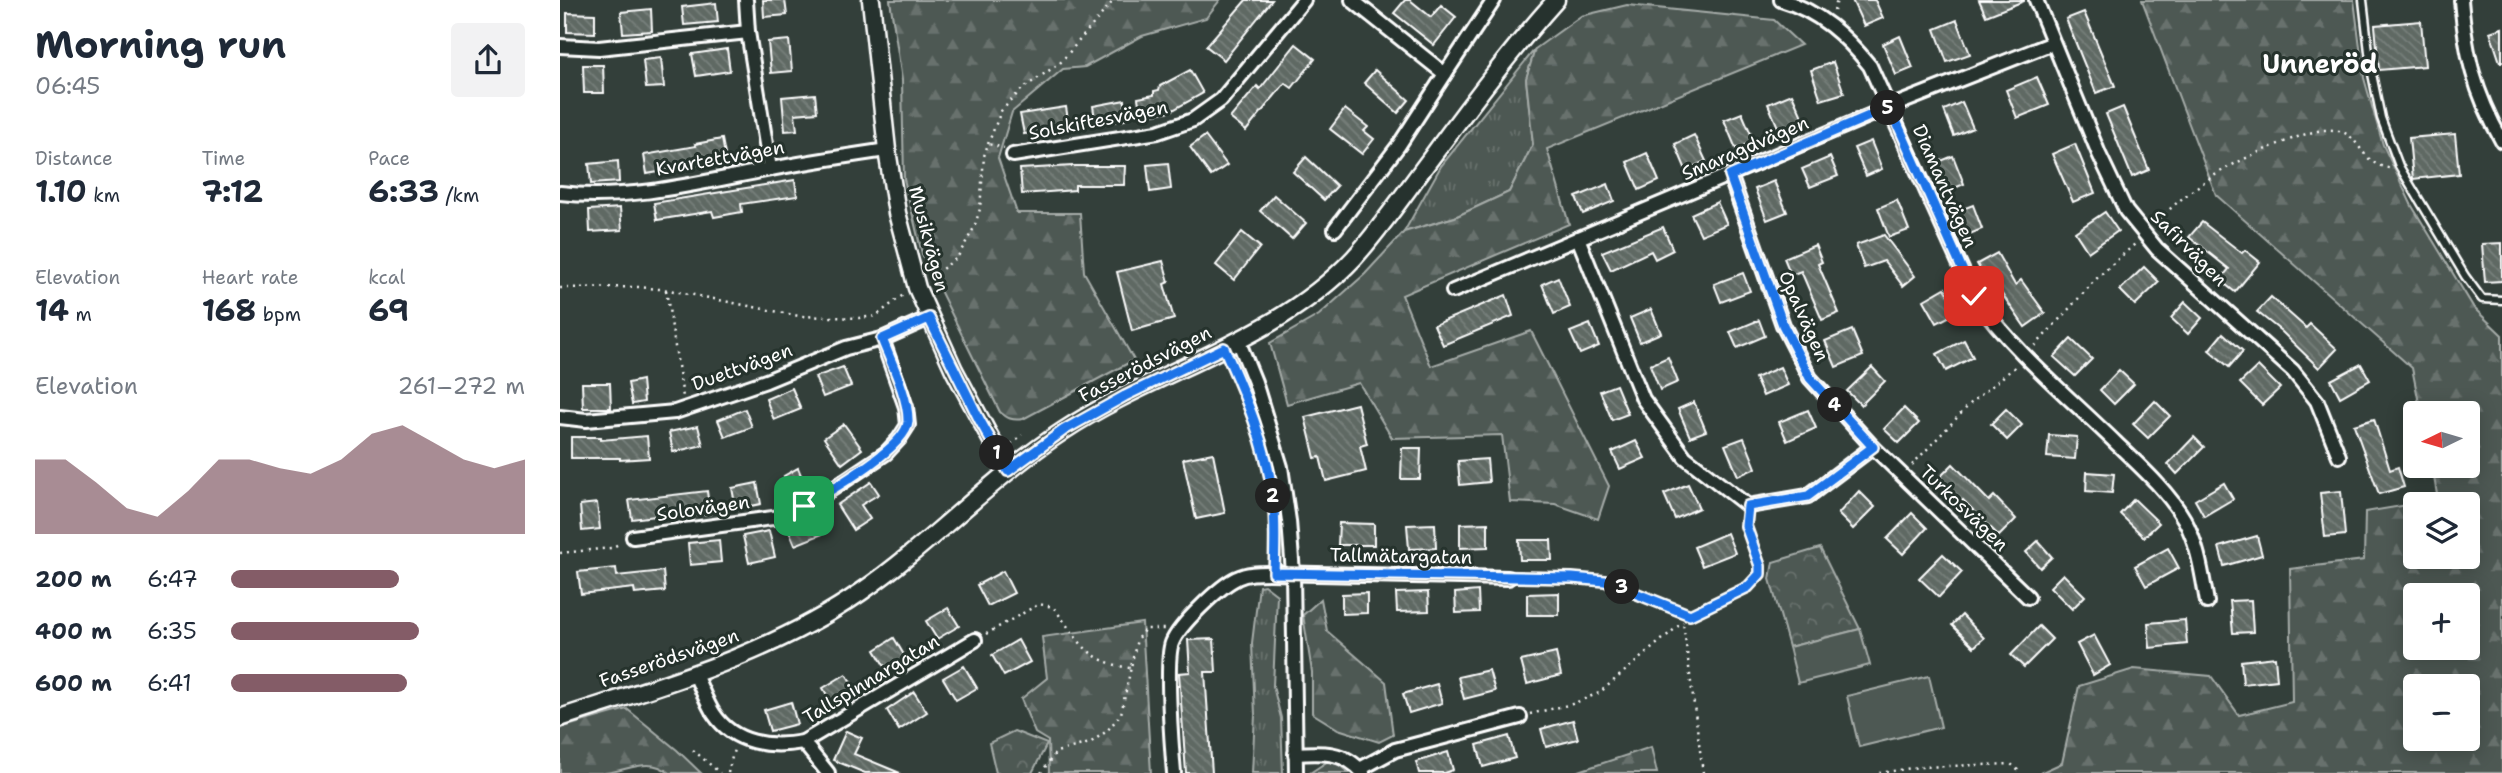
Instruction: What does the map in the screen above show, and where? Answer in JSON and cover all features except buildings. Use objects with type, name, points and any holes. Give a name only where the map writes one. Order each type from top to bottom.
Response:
[{"type":"street","points":[[746,0],[748,32],[770,169]]},
{"type":"street","name":"Musikvägen","points":[[871,0],[887,150],[897,213],[916,288],[973,407],[1008,471]]},
{"type":"street","name":"Solskiftesvägen","points":[[1013,155],[1158,132],[1193,120],[1221,100],[1304,0]]},
{"type":"street","points":[[1352,0],[1445,74]]},
{"type":"street","points":[[1335,229],[1392,155],[1494,0]]},
{"type":"street","name":"Fasserödsvägen","points":[[560,718],[749,654],[793,632],[860,593],[918,549],[1008,471],[1064,430],[1125,396],[1231,344],[1302,302],[1353,258],[1480,92],[1556,0]]},
{"type":"street","name":"Diamantvägen","points":[[1782,0],[1829,24],[1854,46],[1870,66],[1974,296],[2015,346],[2144,470],[2170,499],[2185,520],[2198,556],[2207,602]]},
{"type":"street","name":"Safirvägen","points":[[2036,0],[2126,211],[2183,274],[2293,371],[2317,401],[2339,457]]},
{"type":"street","points":[[2460,0],[2472,78],[2502,141]]},
{"type":"street","points":[[560,47],[599,48],[748,32]]},
{"type":"street","name":"Smaragdvägen","points":[[1453,291],[1890,107],[2053,43]]},
{"type":"street","name":"Kvartettvägen","points":[[560,193],[624,194],[887,150]]},
{"type":"street","name":"Opalvägen","points":[[1730,176],[1783,325],[1810,378],[1873,447]]},
{"type":"street","points":[[1578,237],[1643,399],[1685,457],[1748,506],[1808,496],[1873,447]]},
{"type":"street","name":"Duettvägen","points":[[560,417],[586,420],[675,412],[766,381],[846,348],[882,339],[929,318]]},
{"type":"street","name":"Solovägen","points":[[633,537],[780,517],[827,493],[886,453],[908,425],[906,407],[882,339]]},
{"type":"street","points":[[1231,344],[1255,382],[1281,467],[1293,573],[1296,773]]},
{"type":"street","name":"Turkosvägen","points":[[1873,447],[2028,597]]},
{"type":"street","name":"Tallmätargatan","points":[[1178,633],[1231,581],[1252,574],[1508,578]]},
{"type":"street","points":[[1174,773],[1169,664],[1171,645],[1178,633]]},
{"type":"street","name":"Tallspinnargatan","points":[[694,673],[714,714],[731,734],[764,745],[786,745],[803,742],[975,640]]},
{"type":"street","points":[[1296,754],[1335,754],[1362,771],[1395,750],[1520,717]]},
{"type":"street","points":[[803,742],[828,773]]},
{"type":"lane","points":[[2363,0],[2371,69],[2379,106],[2399,166],[2465,276],[2482,299],[2502,300]]},
{"type":"path","points":[[928,279],[957,258],[974,228],[981,209],[984,156],[1001,111],[1023,89],[1060,63],[1114,0]]},
{"type":"path","points":[[2146,235],[2187,193],[2226,167],[2269,147],[2315,131],[2340,131],[2353,140],[2370,162],[2387,168],[2399,166]]},
{"type":"path","points":[[988,144],[1002,146],[1013,155]]},
{"type":"path","points":[[560,288],[638,287],[799,316],[859,318],[876,316],[905,293]]},
{"type":"path","points":[[666,290],[685,408]]},
{"type":"path","points":[[1231,344],[1247,403]]},
{"type":"path","points":[[1520,717],[1572,704],[1599,693],[1690,615],[1748,587],[1760,574],[1760,566],[1746,526],[1748,506]]},
{"type":"path","points":[[1274,573],[1275,522]]},
{"type":"path","points":[[560,553],[611,548],[633,537]]},
{"type":"path","points":[[1508,578],[1605,581],[1690,615]]},
{"type":"path","points":[[975,640],[1039,604],[1053,607],[1082,647],[1094,657],[1130,668]]},
{"type":"path","points":[[1683,622],[1703,773]]},
{"type":"path","points":[[1041,773],[1056,752],[1090,743],[1107,731],[1121,714],[1137,639],[1145,629],[1168,629],[1178,633]]},
{"type":"path","points":[[728,773],[738,736]]},
{"type":"path","points":[[692,750],[720,773]]},
{"type":"path","points":[[1879,773],[1920,767],[2011,764],[2021,773]]},
{"type":"green space","points":[[890,0],[1220,0],[1206,18],[1142,36],[1085,67],[1063,69],[1012,112],[998,158],[1017,213],[1080,213],[1084,272],[1134,360],[1023,419],[1016,420],[1000,412],[922,254],[904,179],[902,80]]},
{"type":"green space","points":[[2142,0],[2354,0],[2364,78],[2383,145],[2412,206],[2474,308],[2502,335],[2502,773],[2040,773],[2062,763],[2079,686],[2134,669],[2211,676],[2239,715],[2292,702],[2290,569],[2364,560],[2365,512],[2403,506],[2403,569],[2480,569],[2480,492],[2437,492],[2434,478],[2480,478],[2480,401],[2419,401],[2412,368],[2216,195]]},
{"type":"green space","points":[[1627,5],[1774,20],[1801,45],[1547,149],[1569,224],[1402,295],[1431,366],[1531,331],[1609,486],[1598,519],[1555,504],[1510,502],[1502,435],[1392,438],[1359,383],[1287,404],[1270,343],[1319,315],[1365,274],[1404,232],[1455,217],[1509,192],[1533,144],[1526,79],[1535,49],[1581,16]]},
{"type":"green space","points":[[1535,49],[1526,79],[1533,144],[1509,192],[1455,217],[1404,232],[1441,166]]},
{"type":"green space","points":[[1820,548],[1860,629],[1789,647],[1770,579],[1773,562]]},
{"type":"green space","points":[[1264,585],[1277,595],[1273,686],[1281,718],[1283,773],[1252,773],[1255,715],[1252,643],[1259,586]]},
{"type":"green space","points":[[1321,599],[1327,631],[1386,682],[1393,735],[1379,742],[1338,729],[1312,713],[1312,672],[1303,615]]},
{"type":"green space","points":[[1142,623],[1151,773],[1049,773],[1048,741],[1035,733],[1021,699],[1047,678],[1042,637]]},
{"type":"green space","points":[[1860,629],[1870,665],[1798,683],[1789,647]]},
{"type":"green space","points":[[1929,676],[1941,727],[1859,747],[1847,696]]},
{"type":"green space","points":[[627,709],[701,773],[669,773],[662,768],[646,765],[605,773],[560,773],[560,728]]},
{"type":"green space","points":[[1014,731],[1047,744],[1032,773],[996,773],[989,743]]},
{"type":"green space","points":[[1651,747],[1657,773],[1573,773]]},
{"type":"green space","points":[[1328,761],[1339,765],[1349,773],[1310,773]]},
{"type":"district","name":"Unneröd","points":[[2320,63]]},
{"type":"route","points":[[804,506],[886,453],[899,439],[908,425],[906,407],[882,339],[929,318],[1008,471],[1064,430],[1125,396],[1224,348],[1255,426],[1267,466],[1275,522],[1274,573],[1572,578],[1605,581],[1690,615],[1748,587],[1760,574],[1760,566],[1746,526],[1748,506],[1808,496],[1873,447],[1810,378],[1783,325],[1730,176],[1890,107],[1974,296]]}]
